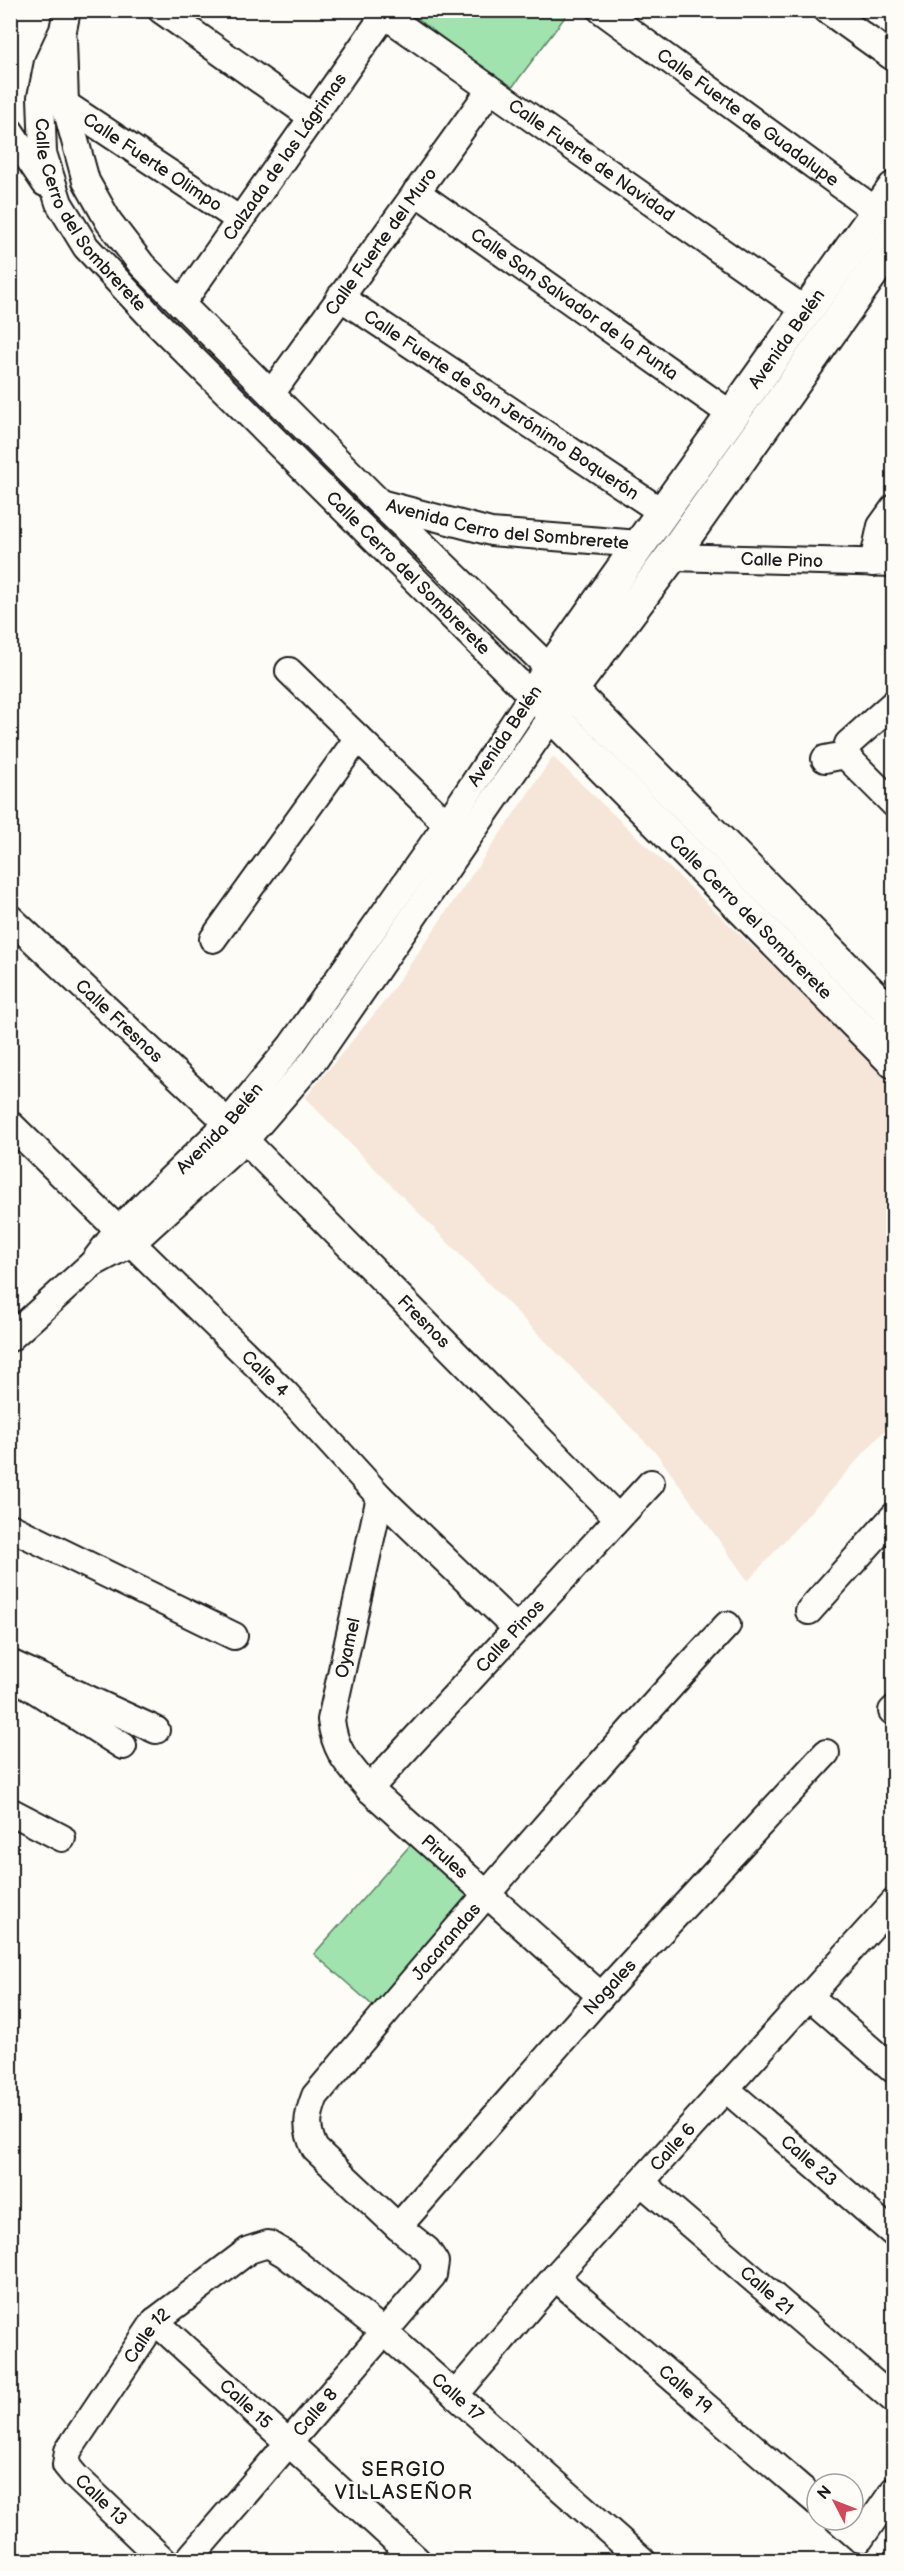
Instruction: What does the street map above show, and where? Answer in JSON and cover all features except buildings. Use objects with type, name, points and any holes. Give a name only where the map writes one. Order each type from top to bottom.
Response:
[{"type":"main road","name":"Avenida Belén","points":[[560,680],[639,544],[806,311],[888,208]]},
{"type":"main road","name":"Avenida Belén","points":[[541,706],[560,680],[671,557],[894,242]]},
{"type":"main road","name":"Calle Cerro del Sombrerete","points":[[560,680],[894,1017]]},
{"type":"main road","name":"Calle Cerro del Sombrerete","points":[[541,706],[894,1062]]},
{"type":"street","points":[[161,10],[312,117]]},
{"type":"street","name":"Calle Fuerte de Guadalupe","points":[[601,10],[888,208]]},
{"type":"street","points":[[827,10],[894,58]]},
{"type":"street","name":"Calzada de las Lágrimas","points":[[181,303],[384,12]]},
{"type":"street","name":"Calle Fuerte de Navidad","points":[[384,12],[490,90],[806,311]]},
{"type":"street","name":"Calle Cerro del Sombrerete","points":[[65,20],[65,104],[86,181],[109,222],[142,265],[378,502],[560,680]]},
{"type":"street","name":"Calle Cerro del Sombrerete","points":[[65,20],[48,62],[41,97],[43,153],[59,203],[86,247],[156,322],[541,706]]},
{"type":"street","name":"Calle Fuerte del Muro","points":[[272,394],[490,90]]},
{"type":"street","name":"Calle Fuerte Olimpo","points":[[65,104],[240,220]]},
{"type":"street","points":[[10,131],[59,203]]},
{"type":"street","name":"Calle San Salvador de la Punta","points":[[416,192],[732,415]]},
{"type":"street","name":"Calle Fuerte de San Jerónimo Boquerón","points":[[340,297],[662,512]]},
{"type":"street","name":"Avenida Cerro del Sombrerete","points":[[378,502],[491,532],[639,544]]},
{"type":"street","points":[[883,563],[881,526],[894,508]]},
{"type":"street","name":"Calle Pino","points":[[671,557],[883,563]]},
{"type":"street","points":[[289,671],[447,824]]},
{"type":"street","points":[[894,703],[835,757],[894,804]]},
{"type":"street","name":"Avenida Belén","points":[[237,1131],[291,1046],[447,824],[541,706]]},
{"type":"street","name":"Avenida Belén","points":[[10,1338],[126,1235],[315,1059],[541,706]]},
{"type":"street","points":[[213,939],[358,738]]},
{"type":"street","name":"Calle Fresnos","points":[[10,918],[237,1131]]},
{"type":"street","name":"Calle 4","points":[[10,1124],[286,1394],[380,1497],[516,1628]]},
{"type":"street","name":"Fresnos","points":[[237,1131],[618,1518]]},
{"type":"street","name":"Calle Pinos","points":[[369,1789],[651,1483]]},
{"type":"street","name":"Oyamel","points":[[369,1789],[340,1755],[333,1736],[332,1720],[380,1497]]},
{"type":"street","points":[[809,1611],[894,1516]]},
{"type":"street","points":[[10,1527],[234,1636]]},
{"type":"street","name":"Jacarandas","points":[[435,2262],[427,2250],[398,2227],[315,2149],[308,2135],[308,2115],[315,2096],[485,1894],[623,1736],[727,1625]]},
{"type":"street","points":[[10,1663],[156,1730]]},
{"type":"street","points":[[10,1674],[123,1746]]},
{"type":"street","name":"Nogales","points":[[398,2227],[601,1996],[826,1753]]},
{"type":"street","name":"Pirules","points":[[369,1789],[601,1996]]},
{"type":"street","points":[[10,1811],[62,1838]]},
{"type":"street","name":"Calle 6","points":[[455,2395],[555,2277],[894,1902]]},
{"type":"street","points":[[809,1996],[894,2070]]},
{"type":"street","name":"Calle 23","points":[[725,2088],[894,2234]]},
{"type":"street","name":"Calle 21","points":[[641,2182],[894,2400]]},
{"type":"street","name":"Calle 12","points":[[66,2465],[68,2451],[155,2321],[249,2250],[268,2244]]},
{"type":"street","name":"Calle 17","points":[[268,2244],[285,2254],[384,2332],[642,2560]]},
{"type":"street","name":"Calle 8","points":[[188,2560],[433,2275],[435,2262]]},
{"type":"street","name":"Calle 19","points":[[555,2277],[805,2492]]},
{"type":"street","name":"Calle 15","points":[[155,2321],[417,2560]]},
{"type":"street","name":"Calle 13","points":[[66,2465],[163,2560]]},
{"type":"street","points":[[865,2532],[894,2490]]},
{"type":"street","points":[[852,2532],[860,2539],[865,2532]]},
{"type":"shaded area","points":[[553,757],[893,1080],[893,1421],[748,1581],[657,1454],[305,1098],[384,1002]]},
{"type":"green space","points":[[414,10],[566,10],[568,13],[511,89],[411,14]]},
{"type":"green space","points":[[421,1833],[487,1892],[380,2012],[314,1954]]},
{"type":"district","name":"SERGIO VILLASEÑOR","points":[[404,2482]]}]
